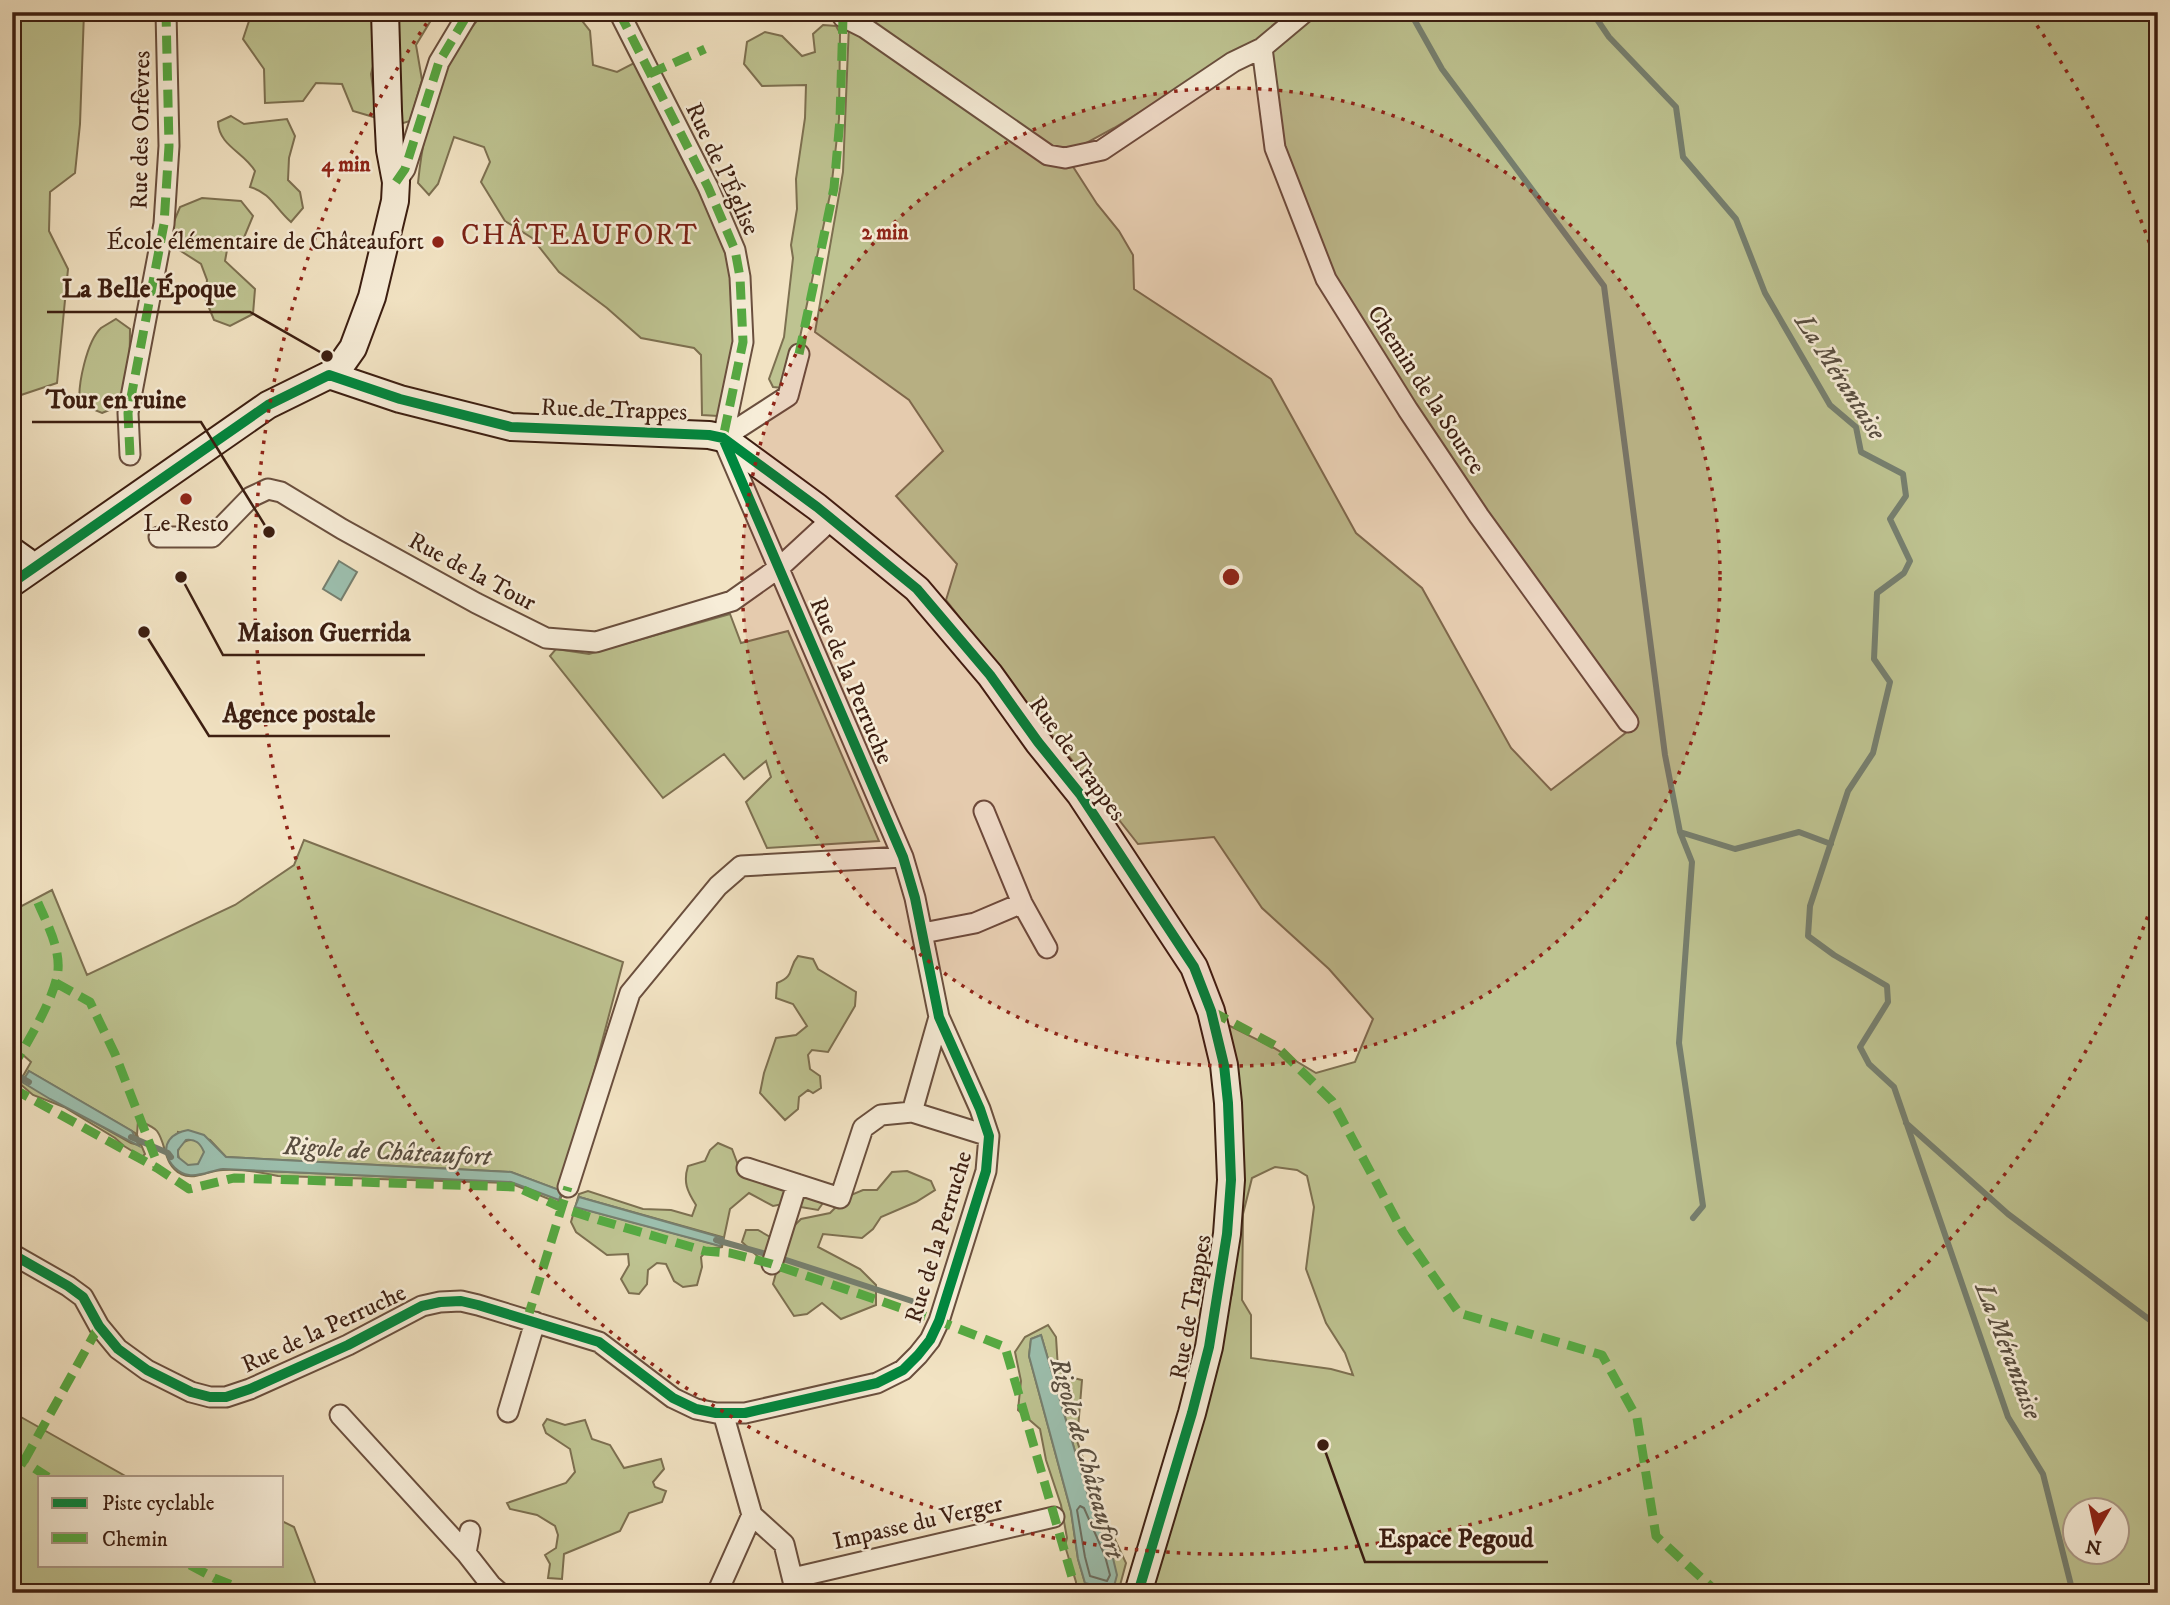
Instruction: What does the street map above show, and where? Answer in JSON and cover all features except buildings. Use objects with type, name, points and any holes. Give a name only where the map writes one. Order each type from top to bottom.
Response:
[{"type":"street","name":"Rue des Orfèvres","points":[[130,455],[128,413],[164,224],[169,146],[166,12]]},
{"type":"street","points":[[22,576],[268,405],[329,375],[341,365],[353,348],[370,303],[394,207],[396,182],[389,137],[386,12]]},
{"type":"street","points":[[396,182],[405,169],[439,62],[469,12]]},
{"type":"street","name":"Rue de l'Église","points":[[619,12],[708,187],[735,250],[740,277],[743,342],[723,438]]},
{"type":"street","points":[[844,15],[1048,155],[1065,158],[1102,150],[1233,62],[1262,48],[1305,12]]},
{"type":"street","name":"Chemin de la Source","points":[[1262,48],[1275,148],[1326,279],[1472,506],[1628,722]]},
{"type":"street","points":[[780,567],[723,438],[788,396],[799,354]]},
{"type":"street","name":"Rue de Trappes","points":[[329,375],[400,399],[511,427],[709,435],[723,438],[832,519],[917,589],[990,675],[1038,742],[1080,794],[1175,935],[1194,967],[1211,1011],[1224,1066],[1231,1180],[1227,1234],[1214,1319],[1202,1373],[1139,1593]]},
{"type":"street","name":"Rue de la Tour","points":[[159,537],[212,537],[251,497],[268,489],[281,492],[463,596],[547,638],[596,642],[732,601],[780,567],[832,519]]},
{"type":"street","points":[[12,551],[26,561],[22,576]]},
{"type":"street","name":"Rue de la Perruche","points":[[12,1254],[83,1297],[99,1326],[118,1349],[147,1370],[191,1392],[210,1397],[226,1396],[250,1389],[348,1345],[422,1306],[440,1302],[470,1303],[599,1342],[673,1398],[696,1409],[723,1413],[745,1413],[877,1383],[903,1370],[930,1340],[939,1321],[986,1171],[989,1136],[980,1109],[939,1017],[923,933],[903,857],[780,567]]},
{"type":"street","points":[[984,811],[1023,903],[1047,948]]},
{"type":"street","points":[[568,1187],[629,993],[719,886],[741,866],[903,857]]},
{"type":"street","points":[[923,933],[975,923],[1023,903]]},
{"type":"street","points":[[912,1112],[939,1017]]},
{"type":"street","points":[[747,1168],[840,1198],[863,1128],[881,1115],[912,1112],[989,1136]]},
{"type":"street","points":[[772,1264],[797,1184]]},
{"type":"street","points":[[508,1412],[535,1322]]},
{"type":"street","points":[[723,1413],[751,1515],[784,1544],[794,1585]]},
{"type":"street","points":[[340,1415],[500,1593]]},
{"type":"street","points":[[717,1592],[751,1515]]},
{"type":"street","name":"Impasse du Verger","points":[[794,1585],[1054,1517]]},
{"type":"street","points":[[466,1553],[470,1531]]},
{"type":"green space","points":[[12,12],[84,12],[80,124],[75,173],[50,192],[49,231],[68,269],[57,383],[12,398]]},
{"type":"green space","points":[[252,12],[378,12],[378,48],[371,74],[377,118],[353,111],[342,84],[316,83],[303,101],[265,103],[264,69],[243,39]]},
{"type":"green space","points":[[395,12],[436,12],[416,45],[422,80],[410,121],[400,124]]},
{"type":"green space","points":[[485,12],[575,12],[590,31],[593,65],[617,72],[634,63],[727,247],[735,323],[732,366],[718,416],[702,415],[701,355],[694,348],[641,338],[559,272],[532,238],[505,221],[481,182],[490,162],[484,147],[454,137],[438,184],[429,195],[418,183],[425,137],[437,91],[457,49]]},
{"type":"green space","points":[[852,12],[1296,12],[1256,42],[1068,153],[1051,150]]},
{"type":"green space","points":[[1316,12],[2158,12],[2158,1593],[1148,1593],[1232,1293],[1241,1189],[1224,1023],[1316,1073],[1355,1062],[1373,1019],[1329,969],[1262,908],[1214,837],[1138,844],[946,600],[957,564],[896,496],[943,451],[909,400],[815,332],[843,172],[849,24],[1070,162],[1133,255],[1134,289],[1271,379],[1356,533],[1422,588],[1511,748],[1551,790],[1636,725],[1431,431],[1334,280],[1280,132],[1263,57]],"holes":[[[1275,1167],[1297,1170],[1307,1176],[1314,1207],[1306,1269],[1326,1323],[1345,1353],[1353,1375],[1331,1369],[1251,1358],[1251,1315],[1242,1300],[1243,1214],[1252,1178]]]},
{"type":"green space","points":[[823,25],[836,26],[840,33],[839,119],[831,190],[791,380],[783,388],[773,387],[769,379],[784,337],[793,258],[791,245],[797,209],[796,179],[805,118],[806,85],[762,86],[744,64],[747,42],[765,32],[782,36],[802,56],[815,52],[813,34]]},
{"type":"green space","points":[[231,116],[244,124],[287,119],[295,136],[289,158],[288,180],[300,192],[303,208],[291,222],[268,197],[250,187],[255,171],[227,143],[219,130],[218,122]]},
{"type":"green space","points":[[202,198],[241,201],[253,216],[243,240],[227,250],[225,261],[255,289],[253,314],[230,326],[214,320],[205,298],[207,280],[201,264],[173,246],[170,231],[180,207]]},
{"type":"green space","points":[[116,319],[130,329],[128,378],[121,402],[102,413],[80,404],[82,375],[87,353],[96,334]]},
{"type":"green space","points":[[730,614],[741,643],[788,631],[879,841],[767,848],[746,802],[771,777],[766,761],[744,779],[724,754],[663,798],[550,656],[556,649],[589,654]]},
{"type":"green space","points":[[304,840],[623,962],[560,1201],[556,1202],[510,1183],[278,1176],[218,1170],[223,1169],[511,1182],[559,1200],[561,1191],[511,1172],[226,1157],[210,1140],[178,1132],[176,1167],[184,1175],[190,1176],[186,1176],[181,1174],[175,1170],[171,1165],[157,1131],[138,1120],[137,1135],[145,1154],[142,1157],[64,1107],[33,1095],[19,1083],[31,1062],[12,1051],[12,911],[52,890],[87,975],[235,905],[294,865]],"holes":[[[29,1071],[135,1133],[139,1145],[23,1082]]]},
{"type":"green space","points":[[798,956],[813,959],[818,969],[856,992],[855,1006],[828,1052],[812,1050],[808,1055],[810,1069],[820,1076],[821,1088],[813,1093],[808,1090],[799,1097],[798,1109],[785,1120],[760,1093],[776,1038],[796,1035],[807,1026],[793,1004],[776,998],[777,983],[789,974]]},
{"type":"green space","points":[[191,1140],[200,1144],[204,1153],[200,1162],[191,1166],[182,1162],[178,1153],[182,1144]]},
{"type":"green space","points":[[718,1143],[732,1149],[738,1165],[819,1195],[823,1203],[818,1210],[783,1204],[773,1206],[749,1193],[730,1209],[722,1247],[708,1249],[701,1257],[702,1267],[697,1285],[683,1287],[674,1281],[666,1264],[657,1263],[648,1270],[647,1284],[639,1294],[629,1293],[621,1279],[629,1265],[628,1254],[607,1255],[576,1232],[571,1222],[579,1194],[588,1191],[643,1209],[671,1210],[692,1216],[696,1205],[687,1186],[688,1166],[705,1161],[710,1150]],"holes":[[[579,1197],[722,1237],[721,1246],[576,1207]]]},
{"type":"green space","points":[[907,1171],[931,1181],[935,1190],[916,1202],[881,1217],[873,1229],[862,1238],[823,1234],[818,1247],[860,1269],[876,1285],[876,1305],[841,1319],[822,1303],[807,1314],[794,1316],[773,1284],[776,1273],[742,1242],[746,1230],[758,1230],[772,1238],[787,1233],[801,1219],[830,1213],[846,1197],[863,1190],[877,1190],[892,1172]]},
{"type":"green space","points":[[1048,1325],[1056,1337],[1058,1369],[1065,1376],[1082,1380],[1077,1441],[1102,1512],[1126,1563],[1118,1593],[1076,1593],[1076,1582],[1065,1546],[1067,1538],[1061,1505],[1046,1460],[1040,1429],[1018,1410],[1021,1381],[1015,1352],[1025,1337]],"holes":[[[1041,1335],[1091,1506],[1112,1554],[1113,1590],[1085,1583],[1078,1559],[1071,1511],[1029,1356],[1031,1339]]]},
{"type":"green space","points":[[12,1412],[125,1476],[38,1476],[38,1566],[284,1566],[284,1522],[294,1527],[319,1593],[12,1593]]},
{"type":"green space","points":[[547,1419],[565,1425],[585,1420],[592,1439],[610,1445],[624,1468],[661,1459],[664,1469],[653,1482],[655,1487],[666,1491],[662,1502],[629,1513],[620,1531],[564,1554],[562,1579],[548,1578],[550,1564],[545,1555],[556,1548],[558,1535],[555,1526],[537,1515],[510,1509],[507,1503],[566,1483],[575,1472],[570,1449],[546,1433],[543,1425]]},
{"type":"water","points":[[339,561],[357,572],[341,600],[323,589]]},
{"type":"water","points":[[29,1071],[132,1131],[139,1146],[22,1082]]},
{"type":"water","points":[[188,1130],[204,1135],[226,1157],[511,1172],[562,1191],[559,1200],[511,1182],[223,1169],[189,1175],[175,1168],[167,1154],[170,1140]],"holes":[[[186,1140],[192,1140],[201,1146],[204,1152],[198,1164],[188,1165],[178,1157],[178,1150]]]},
{"type":"water","points":[[579,1197],[723,1238],[720,1246],[575,1207]]},
{"type":"water","points":[[1041,1335],[1091,1506],[1112,1554],[1117,1575],[1113,1590],[1085,1583],[1078,1559],[1071,1511],[1029,1356],[1031,1339]]},
{"type":"waterway","name":"La Mérantaise","points":[[1410,12],[1442,69],[1604,286],[1665,755],[1680,832],[1692,862],[1679,1043],[1703,1206],[1693,1218]]},
{"type":"waterway","name":"La Mérantaise","points":[[1592,12],[1609,37],[1676,107],[1683,157],[1736,219],[1765,293],[1830,405],[1856,427],[1861,452],[1903,474],[1906,496],[1890,519],[1910,561],[1904,573],[1877,593],[1874,659],[1890,682],[1873,753],[1848,791],[1810,906],[1808,936],[1834,955],[1887,986],[1888,1002],[1860,1047],[1869,1064],[1894,1087],[2008,1417],[2043,1474],[2073,1593]]},
{"type":"waterway","name":"La Mérantaise","points":[[1680,832],[1735,849],[1799,832],[1831,844]]},
{"type":"waterway","name":"Rigole de Châteaufort","points":[[12,1072],[29,1082]]},
{"type":"waterway","name":"La Mérantaise","points":[[1906,1123],[2008,1214],[2158,1326]]},
{"type":"waterway","name":"Rigole de Châteaufort","points":[[131,1137],[168,1153],[171,1157]]},
{"type":"waterway","name":"Rigole de Châteaufort","points":[[716,1240],[770,1255]]},
{"type":"waterway","name":"Rigole de Châteaufort","points":[[777,1257],[921,1304]]},
{"type":"marked path","points":[[130,455],[128,413],[164,224],[169,146],[166,12]]},
{"type":"marked path","points":[[396,182],[405,169],[439,62],[469,12]]},
{"type":"marked path","points":[[619,12],[708,187],[735,250],[740,277],[743,342],[723,438]]},
{"type":"marked path","points":[[799,354],[834,188],[840,119],[843,17]]},
{"type":"marked path","points":[[649,74],[705,49]]},
{"type":"marked path","points":[[12,1068],[46,1006],[58,970],[54,942],[36,898]]},
{"type":"marked path","points":[[56,983],[90,1002],[115,1054],[157,1168]]},
{"type":"marked path","points":[[1211,1011],[1276,1046],[1332,1101],[1403,1232],[1459,1313],[1602,1355],[1637,1418],[1656,1536],[1718,1593]]},
{"type":"marked path","points":[[12,1088],[157,1168],[189,1189],[234,1178],[517,1187],[562,1208],[599,1220],[705,1251],[730,1253],[772,1264],[939,1321],[1005,1347],[1072,1577],[1071,1593]]},
{"type":"marked path","points":[[527,1320],[568,1187]]},
{"type":"marked path","points":[[24,1461],[99,1326]]},
{"type":"marked path","points":[[12,1454],[46,1476]]},
{"type":"marked path","points":[[192,1566],[252,1593]]},
{"type":"cycle path","points":[[12,583],[268,405],[329,375],[400,399],[511,427],[709,435],[723,438],[817,507],[917,589],[990,675],[1038,742],[1080,794],[1194,967],[1211,1011],[1224,1065],[1231,1180],[1227,1234],[1209,1347],[1138,1593]]},
{"type":"cycle path","points":[[12,1254],[83,1297],[99,1326],[118,1349],[147,1370],[191,1392],[210,1397],[226,1397],[250,1389],[348,1345],[422,1306],[440,1302],[461,1301],[478,1305],[599,1342],[673,1398],[696,1409],[716,1413],[745,1413],[877,1383],[903,1370],[918,1355],[930,1340],[939,1321],[986,1171],[989,1136],[980,1109],[939,1017],[915,898],[903,857],[723,438]]},
{"type":"place","name":"École élémentaire de Châteaufort","points":[[438,242]]},
{"type":"place","name":"La Belle Époque","points":[[327,356]]},
{"type":"place","name":"Le Resto","points":[[186,499]]},
{"type":"place","name":"Tour en ruine","points":[[269,532]]},
{"type":"place","name":"Maison Guerrida","points":[[181,577]]},
{"type":"place","name":"Agence postale","points":[[144,632]]},
{"type":"place","name":"Espace Pegoud","points":[[1323,1445]]},
{"type":"district","name":"CHÂTEAUFORT","points":[[580,235]]}]
